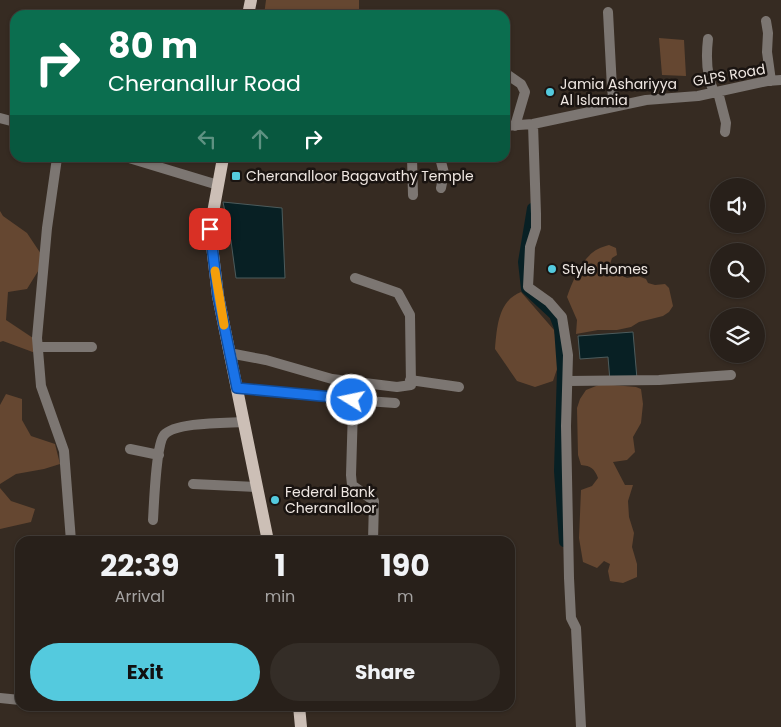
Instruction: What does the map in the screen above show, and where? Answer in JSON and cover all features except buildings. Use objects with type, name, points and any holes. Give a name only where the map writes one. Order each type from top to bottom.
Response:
[{"type":"main road","points":[[221,162],[210,229],[218,296],[267,536]]},
{"type":"main road","points":[[299,711],[301,727]]},
{"type":"street","points":[[608,12],[614,106]]},
{"type":"street","points":[[766,21],[768,33],[767,52],[776,80]]},
{"type":"street","points":[[708,39],[711,86],[716,92],[726,123],[725,132]]},
{"type":"street","points":[[510,76],[521,84],[525,92],[522,125],[536,214],[536,228],[530,247],[528,287],[549,302],[562,317],[568,355],[566,426],[569,578],[572,618],[576,628],[581,727]]},
{"type":"street","name":"GLPS Road","points":[[522,125],[646,100],[698,96],[776,80]]},
{"type":"street","points":[[56,162],[47,228],[37,338],[41,386],[64,451],[72,536]]},
{"type":"street","points":[[142,162],[218,185]]},
{"type":"street","points":[[412,162],[413,195]]},
{"type":"street","points":[[441,162],[444,173],[441,188]]},
{"type":"street","points":[[229,353],[266,360],[332,379],[397,388],[411,385],[410,314],[398,293],[355,278]]},
{"type":"street","points":[[38,347],[92,347]]},
{"type":"street","points":[[568,381],[659,380],[731,375]]},
{"type":"street","points":[[410,380],[459,386]]},
{"type":"street","points":[[237,388],[395,403]]},
{"type":"street","points":[[352,400],[352,485],[374,501],[373,536]]},
{"type":"street","points":[[153,520],[159,455],[164,436],[184,426],[243,422]]},
{"type":"street","points":[[130,449],[159,455]]},
{"type":"street","points":[[193,484],[257,487]]},
{"type":"street","points":[[0,698],[15,700]]},
{"type":"shaded area","points":[[266,0],[359,0],[359,10],[265,10]]},
{"type":"shaded area","points":[[659,38],[684,40],[686,76],[662,75]]},
{"type":"shaded area","points":[[0,211],[3,216],[27,233],[45,260],[27,289],[8,292],[6,320],[33,338],[38,354],[3,341],[0,342]]},
{"type":"shaded area","points":[[609,245],[616,248],[617,255],[612,258],[610,264],[621,275],[627,278],[638,276],[646,279],[648,283],[655,285],[665,284],[669,288],[673,306],[663,316],[639,322],[631,327],[576,334],[577,320],[567,297],[569,291],[575,277],[588,257],[599,248]]},
{"type":"shaded area","points":[[521,292],[554,330],[560,360],[553,381],[535,387],[517,381],[495,349],[498,324],[503,308],[513,296]]},
{"type":"shaded area","points":[[601,384],[641,389],[643,404],[641,423],[633,437],[635,452],[627,460],[613,462],[625,485],[633,485],[628,501],[629,517],[634,533],[632,547],[637,564],[637,577],[623,583],[610,581],[608,571],[610,564],[604,561],[597,568],[583,562],[579,538],[581,490],[592,486],[598,478],[592,468],[581,465],[578,455],[577,408],[586,390]]},
{"type":"shaded area","points":[[6,394],[22,399],[22,420],[31,436],[55,444],[60,464],[16,474],[0,484],[0,405]]},
{"type":"shaded area","points":[[0,488],[11,501],[35,509],[31,522],[0,529]]},
{"type":"water","points":[[223,202],[282,208],[285,278],[236,278]]},
{"type":"water","points":[[633,332],[637,379],[610,381],[608,357],[580,359],[578,336]]},
{"type":"waterway","points":[[532,208],[523,262],[526,289],[554,315],[559,328],[562,370],[559,471],[564,542]]},
{"type":"slow traffic","points":[[215,271],[224,325]]},
{"type":"place","name":"Jamia Ashariyya Al Islamia","points":[[550,92]]},
{"type":"place","name":"Cheranalloor Bagavathy Temple","points":[[236,176]]},
{"type":"place","name":"Style Homes","points":[[552,269]]},
{"type":"place","name":"Federal Bank Cheranalloor","points":[[275,500]]},
{"type":"route","points":[[210,229],[218,296],[237,388],[352,400]]}]
